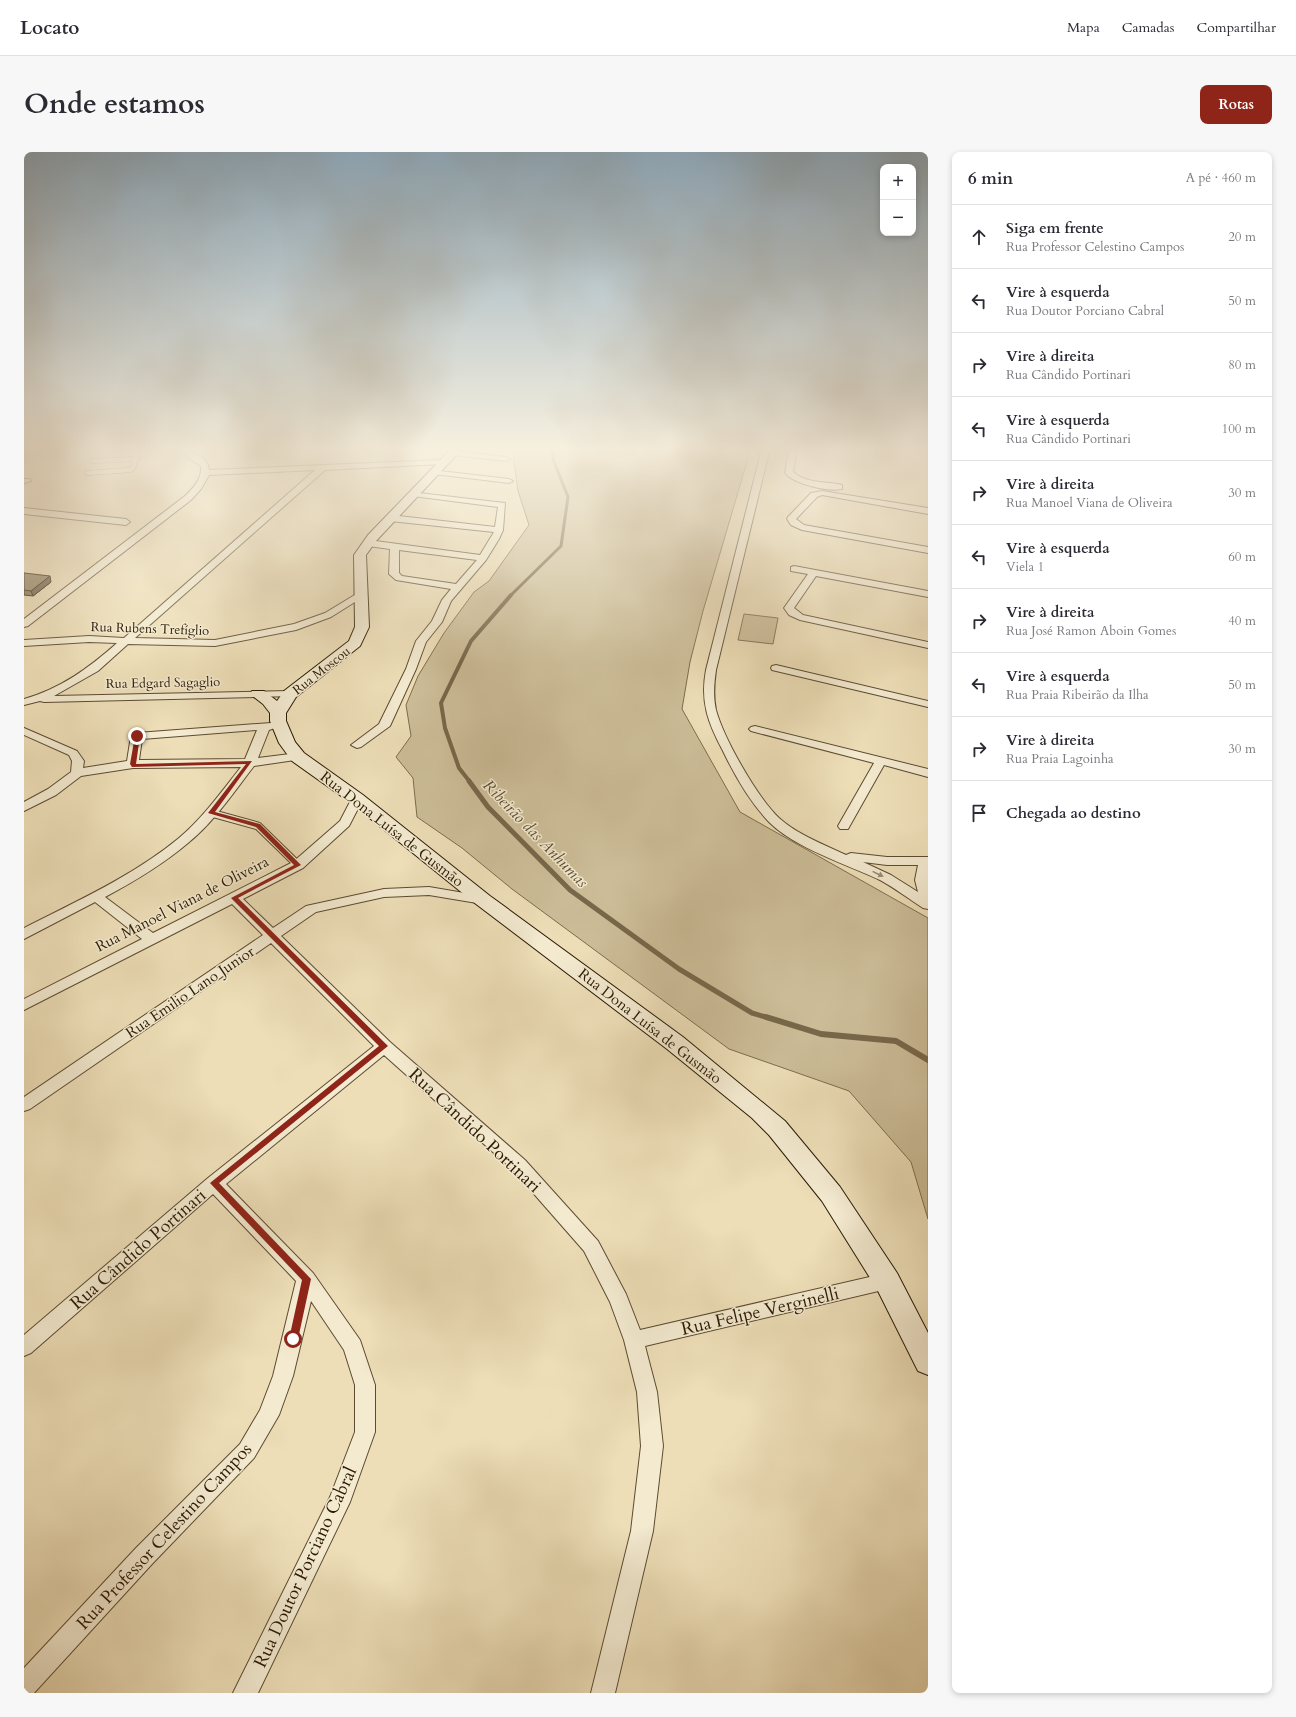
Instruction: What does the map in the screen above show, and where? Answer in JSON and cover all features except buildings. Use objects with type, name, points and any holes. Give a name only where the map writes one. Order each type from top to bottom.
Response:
[{"type":"street","points":[[107,520],[126,522]]},
{"type":"street","points":[[24,624],[159,520]]},
{"type":"street","points":[[24,702],[38,699],[69,685],[88,673],[263,520]]},
{"type":"street","name":"Rua Moscou","points":[[271,722],[290,694],[355,643],[362,627],[360,554],[388,520]]},
{"type":"street","points":[[407,520],[499,530]]},
{"type":"street","points":[[357,745],[384,726],[411,669],[421,641],[436,622],[447,600],[483,558],[499,530],[500,520]]},
{"type":"street","points":[[748,520],[711,670],[708,688],[711,710],[722,740],[742,778],[756,799],[774,820],[797,837],[886,878],[928,905]]},
{"type":"street","points":[[792,520],[794,523],[802,527],[928,550]]},
{"type":"street","points":[[368,543],[483,558]]},
{"type":"street","points":[[395,547],[394,574],[399,578],[458,587]]},
{"type":"street","points":[[794,569],[928,594]]},
{"type":"street","points":[[814,572],[789,608],[792,613],[800,617],[928,645]]},
{"type":"street","name":"Rua Rubens Trefíglio","points":[[24,643],[88,639],[172,643],[215,643],[258,636],[296,627],[328,615],[361,595]]},
{"type":"street","points":[[24,612],[37,614]]},
{"type":"street","points":[[776,668],[928,704]]},
{"type":"street","points":[[24,934],[97,897],[138,874],[184,840],[211,813],[250,763],[271,722],[269,701],[258,694]]},
{"type":"street","name":"Rua Edgard Sagaglio","points":[[38,699],[290,694]]},
{"type":"street","points":[[133,764],[137,736],[278,721],[287,743],[298,757]]},
{"type":"street","points":[[755,729],[928,773]]},
{"type":"street","points":[[24,731],[73,753],[78,761],[77,773]]},
{"type":"street","points":[[24,807],[52,792],[77,773],[133,764],[250,763],[298,757]]},
{"type":"street","name":"Rua Dona Luísa de Gusmão","points":[[298,757],[357,799],[483,900],[675,1043],[777,1128],[831,1194],[887,1281],[928,1362]]},
{"type":"street","points":[[844,826],[881,761]]},
{"type":"street","name":"Rua Manoel Viana de Oliveira","points":[[24,1005],[298,865],[344,823],[357,799]]},
{"type":"street","points":[[829,853],[887,861],[927,861],[922,870],[920,880],[928,899]]},
{"type":"street","name":"Rua Emilio Lano Junior","points":[[24,1106],[311,909],[358,897],[393,892],[428,891],[483,900]]},
{"type":"street","points":[[97,897],[151,939]]},
{"type":"street","name":"Rua Cândido Portinari","points":[[234,898],[384,1046],[519,1165],[591,1246],[619,1300],[634,1340],[646,1392],[652,1446],[642,1531],[603,1693]]},
{"type":"street","name":"Rua Cândido Portinari","points":[[24,1347],[214,1183],[384,1046]]},
{"type":"street","name":"Rua Doutor Porciano Cabral","points":[[214,1183],[306,1279],[353,1346],[365,1385],[366,1432],[339,1502],[245,1693]]},
{"type":"street","name":"Rua Professor Celestino Campos","points":[[24,1686],[144,1556],[247,1451],[268,1415],[283,1376],[306,1279]]},
{"type":"street","name":"Rua Felipe Verginelli","points":[[634,1340],[887,1281]]},
{"type":"lane","points":[[211,813],[258,826],[298,865]]},
{"type":"shaded area","points":[[527,520],[730,520],[703,611],[690,662],[682,709],[740,812],[928,918],[928,1219],[911,1162],[849,1091],[729,1049],[512,889],[462,848],[417,817],[413,778],[396,757],[411,736],[406,705],[418,676],[444,633],[474,592],[489,581],[529,525]]},
{"type":"shaded area","points":[[744,614],[778,618],[773,644],[738,640]]},
{"type":"waterway","name":"Ribeirão das Anhumas","points":[[511,595],[561,546],[565,520]]},
{"type":"waterway","name":"Ribeirão das Anhumas","points":[[470,782],[459,768],[445,728],[441,703],[471,641],[511,595]]},
{"type":"waterway","name":"Ribeirão das Anhumas","points":[[469,781],[488,807],[570,890],[679,969],[752,1013],[769,1018]]},
{"type":"waterway","name":"Ribeirão das Anhumas","points":[[766,1017],[821,1034],[896,1041],[928,1060]]},
{"type":"route","points":[[137,736],[134,765],[250,763],[211,813],[258,826],[298,865],[234,898],[384,1046],[214,1183],[306,1279],[293,1339]]}]
